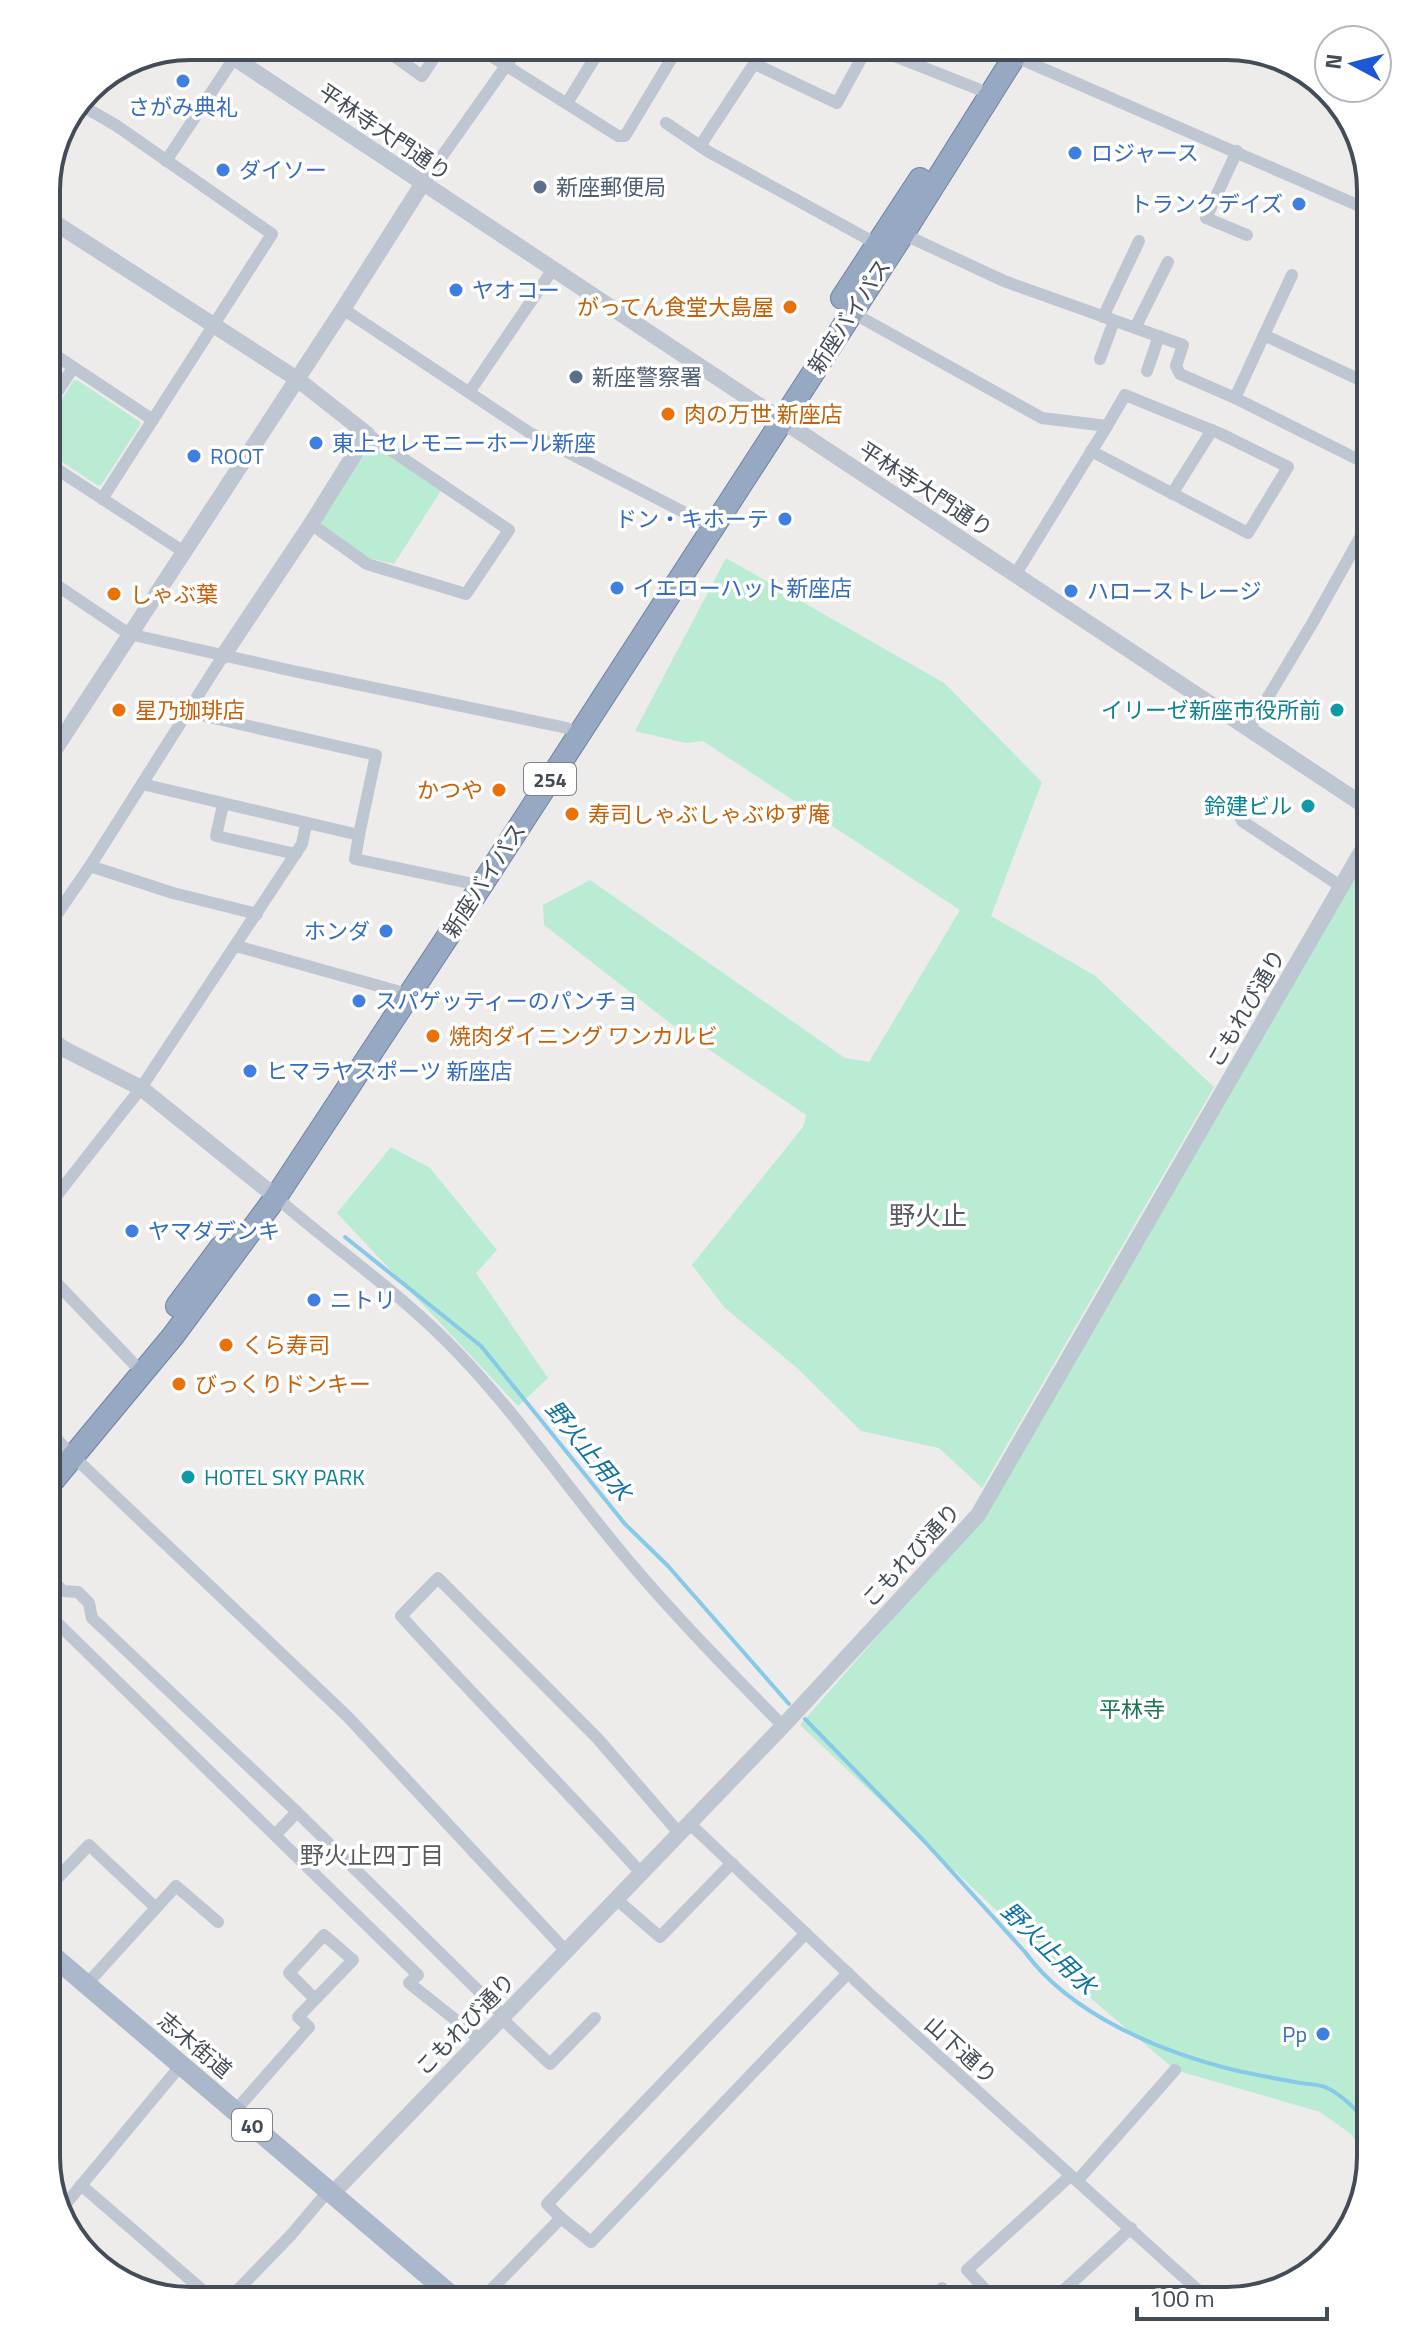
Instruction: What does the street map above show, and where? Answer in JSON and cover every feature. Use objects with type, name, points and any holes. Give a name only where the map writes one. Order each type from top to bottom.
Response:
[{"type":"highway","name":"新座バイパス","points":[[60,1467],[134,1364],[271,1192],[481,886],[776,416],[877,244],[978,89],[1004,60]]},
{"type":"highway","name":"新座バイパス","points":[[60,1459],[70,1452],[212,1285],[397,991],[701,521],[903,234],[1007,60]]},
{"type":"main road","name":"志木街道","points":[[60,1962],[331,2191],[438,2287]]},
{"type":"street","points":[[166,161],[233,60]]},
{"type":"street","name":"平林寺大門通り","points":[[237,60],[1357,801]]},
{"type":"street","points":[[400,60],[422,76],[433,60]]},
{"type":"street","points":[[497,60],[618,136],[625,136],[671,60]]},
{"type":"street","points":[[60,741],[423,183],[510,60]]},
{"type":"street","points":[[567,103],[593,60]]},
{"type":"street","points":[[700,146],[757,60]]},
{"type":"street","points":[[755,64],[837,103],[861,60]]},
{"type":"street","points":[[904,60],[978,89]]},
{"type":"street","points":[[1038,60],[1357,205]]},
{"type":"street","points":[[88,109],[272,234],[102,499]]},
{"type":"street","points":[[666,123],[700,146],[877,244]]},
{"type":"street","points":[[1237,151],[1206,218],[1247,235]]},
{"type":"street","points":[[60,230],[62,227],[297,379],[367,434],[509,530],[466,594],[367,564],[311,524]]},
{"type":"street","points":[[903,234],[1004,281],[1183,345],[1176,366],[1180,374],[1357,459]]},
{"type":"street","points":[[1100,359],[1109,319],[1139,241]]},
{"type":"street","points":[[1135,328],[1168,262]]},
{"type":"street","points":[[470,391],[553,269]]},
{"type":"street","points":[[1235,398],[1292,275]]},
{"type":"street","points":[[343,309],[530,433],[701,521]]},
{"type":"street","points":[[851,312],[1042,418],[1107,426]]},
{"type":"street","points":[[1264,335],[1357,378]]},
{"type":"street","points":[[1147,371],[1159,336]]},
{"type":"street","points":[[60,359],[153,420]]},
{"type":"street","points":[[60,388],[73,368]]},
{"type":"street","points":[[1015,575],[1125,395],[1212,430],[1288,467],[1248,533],[1091,451]]},
{"type":"street","points":[[1172,494],[1212,430]]},
{"type":"street","points":[[60,907],[90,866],[367,434]]},
{"type":"street","points":[[60,471],[184,552]]},
{"type":"street","points":[[1249,729],[1357,543]]},
{"type":"street","points":[[60,588],[129,634],[567,728]]},
{"type":"street","points":[[187,712],[376,755],[355,859],[469,883]]},
{"type":"street","points":[[142,784],[359,835]]},
{"type":"street","points":[[223,805],[216,836],[296,854]]},
{"type":"street","points":[[1239,814],[1242,821],[1342,887]]},
{"type":"street","points":[[60,1182],[141,1088],[296,854],[302,844],[306,824]]},
{"type":"street","name":"こもれび通り","points":[[331,2191],[783,1726],[978,1515],[1357,860]]},
{"type":"street","points":[[90,866],[173,893],[257,914]]},
{"type":"street","points":[[236,946],[397,991]]},
{"type":"street","points":[[60,1046],[141,1088],[271,1192],[459,1354],[533,1440],[622,1553],[713,1655],[783,1726]]},
{"type":"street","points":[[60,1287],[134,1364]]},
{"type":"street","points":[[60,1442],[348,1717],[566,1951]]},
{"type":"street","name":"山下通り","points":[[641,1873],[401,1616],[438,1578],[684,1828],[732,1863],[848,1973],[1195,2287]]},
{"type":"street","points":[[60,1588],[78,1592],[89,1603],[92,1618],[297,1812],[550,2064],[595,2018]]},
{"type":"street","points":[[60,1626],[418,1975],[409,1983],[481,2040]]},
{"type":"street","points":[[276,1834],[297,1812]]},
{"type":"street","points":[[60,1875],[89,1845],[156,1908]]},
{"type":"street","points":[[616,1899],[660,1937],[732,1863]]},
{"type":"street","points":[[86,1985],[176,1886],[218,1922]]},
{"type":"street","points":[[806,1933],[547,2204],[561,2218],[591,2242],[848,1973]]},
{"type":"street","points":[[235,2111],[309,2027],[298,2017],[353,1960],[324,1935],[289,1973],[315,1999]]},
{"type":"street","points":[[68,2201],[181,2065]]},
{"type":"street","points":[[983,2287],[967,2270],[1074,2178],[1175,2070]]},
{"type":"street","points":[[81,2185],[199,2287]]},
{"type":"street","points":[[241,2287],[331,2191]]},
{"type":"street","points":[[494,2287],[561,2218]]},
{"type":"street","points":[[1067,2287],[1131,2228]]},
{"type":"green space","points":[[77,380],[140,422],[101,485],[60,460],[60,402]]},
{"type":"green space","points":[[376,444],[442,489],[394,564],[368,558],[322,525],[321,519],[370,445]]},
{"type":"green space","points":[[726,558],[944,683],[1042,782],[991,916],[1094,975],[1214,1087],[982,1488],[939,1448],[861,1431],[797,1368],[725,1308],[692,1265],[803,1127],[806,1115],[674,1026],[544,925],[543,905],[590,880],[845,1058],[869,1062],[960,910],[703,741],[686,743],[635,731]]},
{"type":"green space","name":"平林寺","points":[[1357,874],[1357,2143],[1351,2134],[1320,2112],[1175,2070],[1080,1989],[800,1725],[991,1506]]},
{"type":"green space","points":[[391,1147],[430,1168],[497,1250],[476,1273],[548,1378],[518,1406],[337,1213]]},
{"type":"waterway","name":"野火止用水","points":[[345,1237],[481,1346],[625,1524],[668,1566],[789,1704]]},
{"type":"waterway","name":"野火止用水","points":[[805,1719],[925,1842],[1044,1974],[1092,2012],[1119,2028],[1177,2053],[1234,2070],[1325,2087],[1357,2111]]},
{"type":"place","name":"さがみ典礼","points":[[183,81]]},
{"type":"place","name":"ロジャース","points":[[1075,153]]},
{"type":"place","name":"ダイソー","points":[[223,170]]},
{"type":"place","name":"新座郵便局","points":[[540,187]]},
{"type":"place","name":"トランクデイズ","points":[[1299,204]]},
{"type":"place","name":"ヤオコー","points":[[456,290]]},
{"type":"place","name":"がってん食堂大島屋","points":[[790,307]]},
{"type":"place","name":"新座警察署","points":[[576,377]]},
{"type":"place","name":"肉の万世 新座店","points":[[668,414]]},
{"type":"place","name":"東上セレモニーホール新座","points":[[316,443]]},
{"type":"place","name":"ROOT","points":[[194,456]]},
{"type":"place","name":"ドン・キホーテ","points":[[785,519]]},
{"type":"place","name":"イエローハット新座店","points":[[617,588]]},
{"type":"place","name":"ハローストレージ","points":[[1071,591]]},
{"type":"place","name":"しゃぶ葉","points":[[114,594]]},
{"type":"place","name":"星乃珈琲店","points":[[119,710]]},
{"type":"place","name":"イリーゼ新座市役所前","points":[[1337,710]]},
{"type":"place","name":"かつや","points":[[499,790]]},
{"type":"place","name":"鈴建ビル","points":[[1308,806]]},
{"type":"place","name":"寿司しゃぶしゃぶゆず庵","points":[[572,814]]},
{"type":"place","name":"ホンダ","points":[[386,931]]},
{"type":"place","name":"スパゲッティーのパンチョ","points":[[359,1001]]},
{"type":"place","name":"焼肉ダイニング ワンカルビ","points":[[433,1036]]},
{"type":"place","name":"ヒマラヤスポーツ 新座店","points":[[250,1071]]},
{"type":"place","name":"ヤマダデンキ","points":[[132,1231]]},
{"type":"place","name":"ニトリ","points":[[314,1300]]},
{"type":"place","name":"くら寿司","points":[[226,1345]]},
{"type":"place","name":"びっくりドンキー","points":[[179,1384]]},
{"type":"place","name":"HOTEL SKY PARK","points":[[188,1477]]},
{"type":"place","name":"Pp","points":[[1323,2034]]},
{"type":"district","name":"野火止","points":[[928,1215]]},
{"type":"district","name":"野火止四丁目","points":[[372,1855]]}]
